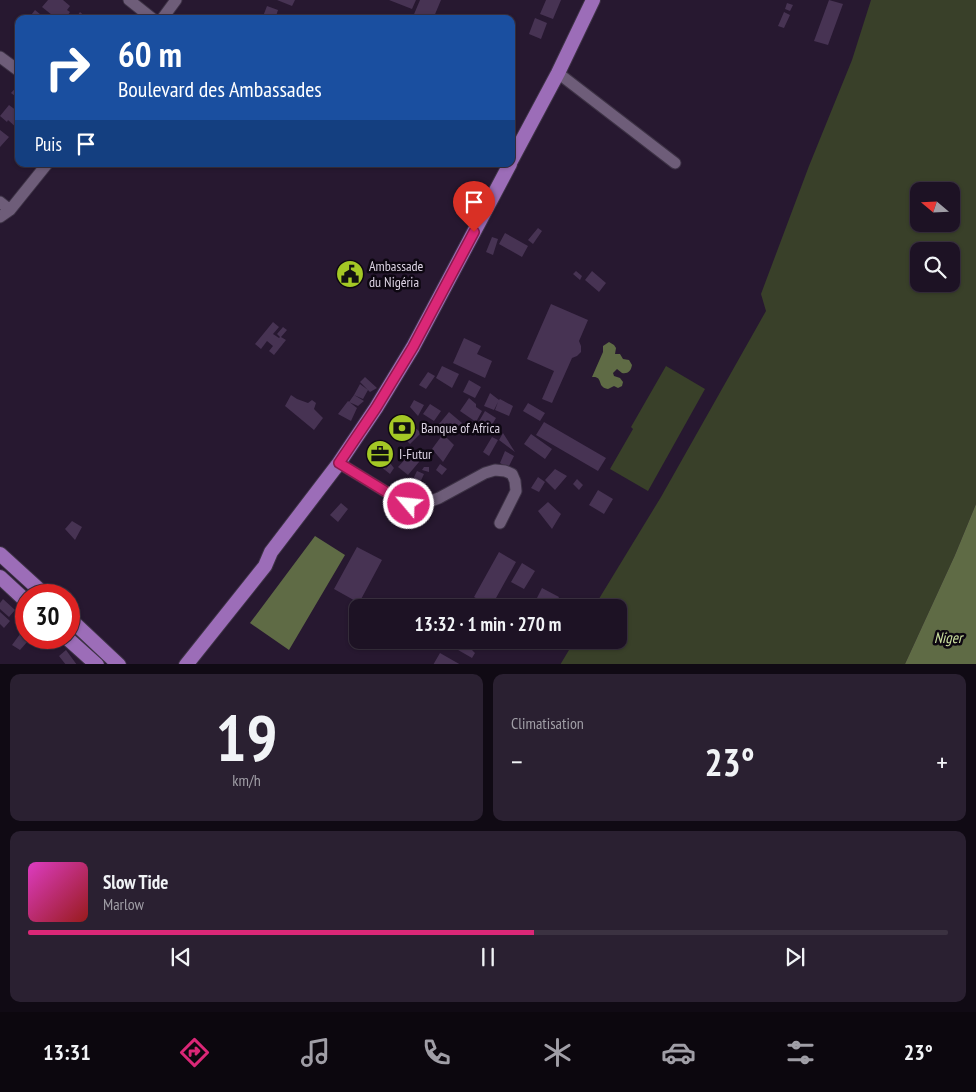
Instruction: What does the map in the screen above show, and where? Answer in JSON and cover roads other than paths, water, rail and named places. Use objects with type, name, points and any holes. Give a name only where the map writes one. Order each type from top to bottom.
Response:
[{"type":"main road","points":[[515,154],[558,73],[592,0]]},
{"type":"main road","points":[[186,664],[265,566],[271,552],[339,463],[376,408],[413,347],[508,167]]},
{"type":"main road","points":[[177,664],[258,560],[271,552]]},
{"type":"main road","points":[[0,554],[32,584]]},
{"type":"main road","points":[[0,577],[15,591]]},
{"type":"main road","points":[[80,628],[119,664]]},
{"type":"main road","points":[[78,649],[91,663]]},
{"type":"street","points":[[129,0],[148,15]]},
{"type":"street","points":[[165,15],[176,0]]},
{"type":"street","points":[[0,57],[15,68]]},
{"type":"street","points":[[558,73],[675,163]]},
{"type":"street","points":[[0,202],[5,213],[44,167]]},
{"type":"street","points":[[339,463],[401,501],[417,505],[439,498],[485,473],[495,470],[505,471],[512,474],[516,491],[500,524]]},
{"type":"water","points":[[609,342],[616,348],[615,354],[620,354],[623,359],[629,360],[632,365],[628,372],[622,373],[617,369],[613,373],[614,376],[620,378],[623,382],[622,386],[618,388],[614,386],[608,389],[602,386],[598,378],[592,377],[603,352],[603,346]]},
{"type":"water","name":"Niger","points":[[976,504],[976,664],[905,664],[955,555]]},
{"type":"water","points":[[315,536],[345,555],[289,650],[250,623]]},
{"type":"place","name":"Ambassade du Nigéria","points":[[350,274]]},
{"type":"place","name":"Banque of Africa","points":[[402,428]]},
{"type":"place","name":"I-Futur","points":[[380,454]]}]
